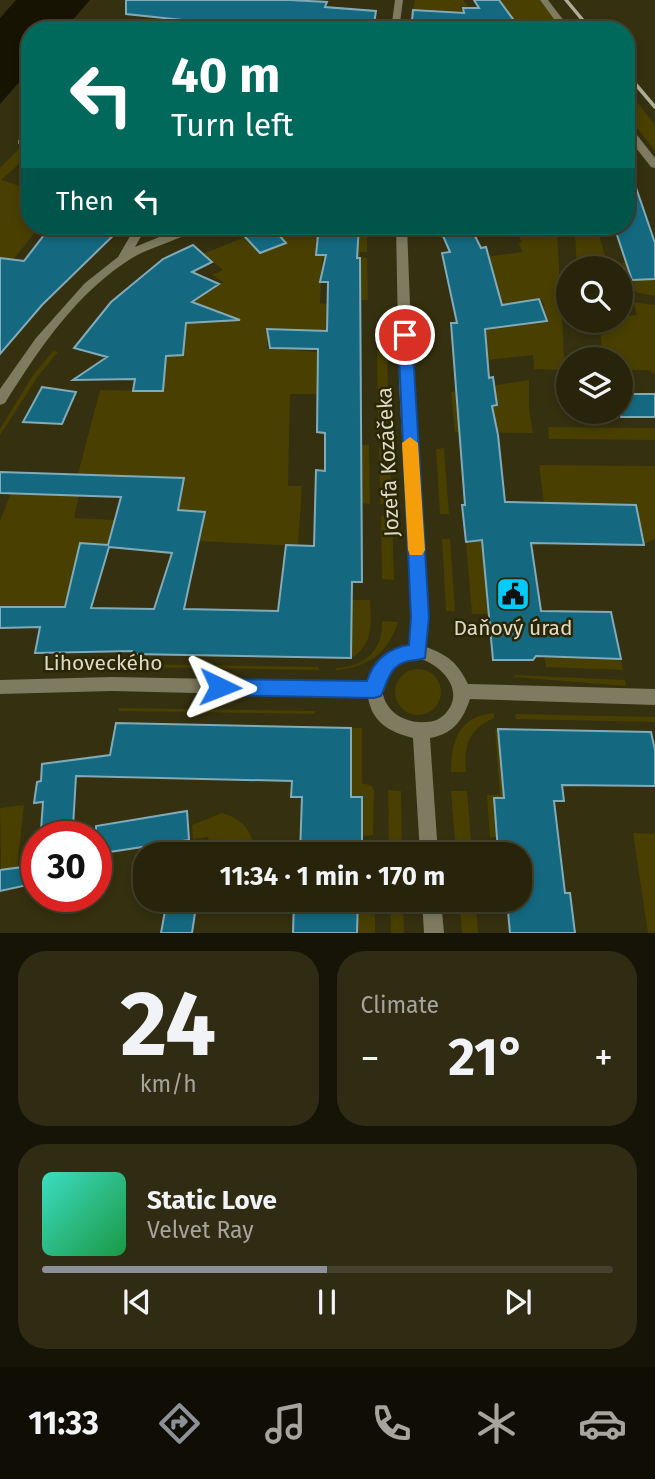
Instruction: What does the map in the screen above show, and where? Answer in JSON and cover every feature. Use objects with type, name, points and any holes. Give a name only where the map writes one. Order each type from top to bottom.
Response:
[{"type":"street","points":[[396,21],[399,0]]},
{"type":"street","points":[[544,0],[560,21]]},
{"type":"street","points":[[635,139],[655,165]]},
{"type":"street","points":[[123,259],[136,235]]},
{"type":"street","points":[[0,400],[43,337],[95,281],[123,259],[175,235]]},
{"type":"street","name":"Jozefa Kozáčeka","points":[[401,235],[406,384],[420,617],[418,653]]},
{"type":"street","points":[[418,653],[434,656],[448,664],[458,677],[462,691],[460,707],[452,719],[438,728],[421,731],[397,726],[388,719],[377,705],[374,690],[379,672],[387,662],[405,654],[418,653]]},
{"type":"street","name":"Lihoveckého","points":[[0,687],[112,684],[374,690]]},
{"type":"street","points":[[462,691],[655,697]]},
{"type":"street","points":[[421,731],[428,842]]},
{"type":"street","points":[[433,912],[434,933]]},
{"type":"shaded area","points":[[16,0],[90,0],[72,21],[21,21],[21,80],[0,104],[0,18]]},
{"type":"shaded area","points":[[415,0],[463,0],[468,6],[460,7],[463,12],[413,10]]},
{"type":"shaded area","points":[[499,0],[540,0],[556,21],[515,21],[510,14],[490,16],[504,7]]},
{"type":"shaded area","points":[[635,99],[655,125],[655,151],[635,125]]},
{"type":"shaded area","points":[[21,149],[21,162],[1,180],[21,185],[21,235],[33,235],[14,259],[3,258],[0,261],[0,168]]},
{"type":"shaded area","points":[[267,235],[367,236],[367,252],[360,252],[360,257],[367,258],[368,300],[360,300],[360,258],[322,258],[320,303],[328,304],[327,330],[267,330],[267,348],[318,352],[318,394],[290,394],[288,486],[302,486],[298,546],[199,541],[204,512],[178,510],[184,478],[78,474],[100,390],[162,391],[166,356],[183,355],[185,336],[134,337],[223,282],[212,275],[223,270],[203,254],[245,237],[260,253]]},
{"type":"shaded area","points":[[518,235],[557,235],[556,333],[563,333],[564,347],[556,347],[556,370],[534,369],[533,355],[488,360],[484,323],[501,327],[526,324],[505,312],[545,306],[541,299],[502,305],[496,284],[477,285],[470,259],[522,252],[519,243],[522,242]]},
{"type":"shaded area","points":[[575,235],[599,235],[605,256],[576,256]]},
{"type":"shaded area","points":[[655,279],[655,296],[633,290],[633,280]]},
{"type":"shaded area","points":[[633,302],[655,305],[655,374],[649,370],[633,370],[633,347],[602,347],[600,333],[633,333],[633,315],[637,315]]},
{"type":"shaded area","points":[[53,351],[58,352],[39,375],[0,435],[0,429],[33,375]]},
{"type":"shaded area","points":[[377,351],[387,351],[389,423],[378,423]]},
{"type":"shaded area","points":[[529,380],[529,410],[533,433],[455,432],[451,392]],"holes":[[[456,392],[483,400],[496,399],[497,405],[492,406],[494,417],[458,417]]]},
{"type":"shaded area","points":[[548,427],[655,428],[655,440],[549,439]]},
{"type":"shaded area","points":[[361,445],[369,445],[370,504],[361,503]]},
{"type":"shaded area","points":[[379,447],[390,447],[392,504],[380,504]]},
{"type":"shaded area","points":[[444,448],[449,514],[440,514],[436,449]]},
{"type":"shaded area","points":[[539,465],[655,466],[655,539],[644,544],[636,505],[544,503]]},
{"type":"shaded area","points":[[11,493],[79,495],[74,518],[154,522],[108,545],[81,543],[66,608],[0,607],[0,521]]},
{"type":"shaded area","points":[[381,516],[392,516],[394,580],[382,579]]},
{"type":"shaded area","points":[[442,539],[450,539],[455,611],[446,611]]},
{"type":"shaded area","points":[[482,540],[488,614],[472,614],[466,542]]},
{"type":"shaded area","points":[[352,600],[370,600],[371,617],[370,633],[364,647],[351,658]]},
{"type":"shaded area","points":[[382,621],[398,622],[389,643],[367,662],[336,670],[363,661],[370,655],[379,641]]},
{"type":"shaded area","points":[[544,657],[621,659],[623,670],[546,667]]},
{"type":"shaded area","points":[[131,664],[318,667],[319,670],[131,667]]},
{"type":"shaded area","points":[[418,669],[435,675],[441,692],[435,709],[418,715],[401,709],[395,692],[401,675]]},
{"type":"shaded area","points":[[514,677],[625,680],[626,686]]},
{"type":"shaded area","points":[[119,708],[315,711],[315,714],[119,711]]},
{"type":"shaded area","points":[[494,713],[494,718],[478,728],[470,739],[466,754],[466,772],[451,772],[455,741],[459,732],[472,719]]},
{"type":"shaded area","points":[[515,714],[655,717],[655,722],[516,719]]},
{"type":"shaded area","points":[[351,728],[362,728],[362,783],[372,786],[374,790],[373,835],[362,836],[351,797]]},
{"type":"shaded area","points":[[495,729],[498,729],[504,798],[494,799],[497,837],[490,838],[487,795],[500,795]]},
{"type":"shaded area","points":[[388,790],[401,791],[402,842],[389,842]]},
{"type":"shaded area","points":[[451,791],[467,791],[471,842],[455,842]]},
{"type":"shaded area","points":[[24,805],[17,868],[1,870],[0,808]]},
{"type":"shaded area","points":[[222,813],[241,823],[250,833],[253,842],[209,842],[208,837],[193,839],[192,825]]},
{"type":"shaded area","points":[[633,833],[655,834],[655,933],[648,933]]},
{"type":"shaded area","points":[[358,912],[375,912],[375,933],[357,933]]},
{"type":"shaded area","points":[[390,912],[403,912],[404,933],[391,933]]},
{"type":"shaded area","points":[[460,912],[477,912],[478,933],[462,933]]},
{"type":"building","points":[[126,0],[290,0],[327,2],[325,7],[376,11],[374,21],[193,21],[126,14]]},
{"type":"building","points":[[474,0],[499,0],[514,21],[412,21],[413,10],[464,13],[463,8],[479,8]]},
{"type":"building","points":[[635,185],[655,243],[655,279],[633,280],[633,256],[624,256],[617,235],[635,235]]},
{"type":"building","points":[[44,235],[114,235],[42,305],[0,354],[0,258],[24,261]]},
{"type":"building","points":[[243,235],[279,235],[286,243],[260,253]]},
{"type":"building","points":[[318,235],[358,235],[362,582],[352,582],[351,658],[132,654],[132,651],[35,653],[40,627],[0,628],[0,607],[65,607],[80,543],[108,545],[121,497],[0,493],[0,472],[184,478],[178,510],[205,512],[184,609],[278,611],[286,545],[314,546],[316,470],[325,471],[325,433],[317,432],[318,349],[270,348],[267,329],[327,331],[328,282],[320,282],[326,255],[316,255]],"holes":[[[109,547],[172,553],[154,609],[91,608]]]},
{"type":"building","points":[[474,235],[481,248],[486,247],[502,305],[539,299],[547,321],[485,329],[489,378],[493,377],[497,405],[492,406],[505,502],[636,505],[644,545],[531,543],[541,611],[611,612],[621,659],[536,656],[533,660],[493,660],[482,540],[466,542],[451,323],[457,323],[442,253],[450,252],[443,236]]},
{"type":"building","points":[[193,245],[212,262],[192,272],[219,284],[192,302],[240,320],[186,323],[183,355],[166,356],[163,391],[133,391],[135,379],[73,380],[107,357],[74,348],[111,302],[163,259]]},
{"type":"building","points":[[42,387],[76,392],[62,424],[23,422]]},
{"type":"building","points":[[633,394],[655,394],[655,417],[633,417]]},
{"type":"building","points":[[116,723],[351,728],[351,797],[362,797],[362,842],[300,842],[302,797],[291,797],[292,781],[76,776],[73,821],[42,821],[43,802],[34,803],[37,782],[41,781],[42,764],[110,755]]},
{"type":"building","points":[[498,729],[651,732],[655,750],[655,786],[562,785],[564,801],[554,801],[565,893],[570,893],[575,933],[510,933],[508,912],[532,912],[532,842],[497,842],[494,798],[504,798]]},
{"type":"building","points":[[187,811],[189,840],[133,842],[133,848],[112,852],[112,823]]},
{"type":"building","points":[[21,867],[21,886],[0,891],[0,870]]},
{"type":"building","points":[[165,912],[195,912],[192,933],[161,933]]},
{"type":"building","points":[[294,912],[358,912],[357,933],[293,933]]},
{"type":"railway","points":[[566,0],[584,21]]},
{"type":"railway","points":[[635,84],[655,107]]},
{"type":"slow traffic","points":[[410,443],[416,550]]},
{"type":"place","name":"Daňový úrad","points":[[513,594]]},
{"type":"route","points":[[220,687],[374,690],[379,672],[387,662],[405,654],[418,653],[420,617],[405,335]]}]
